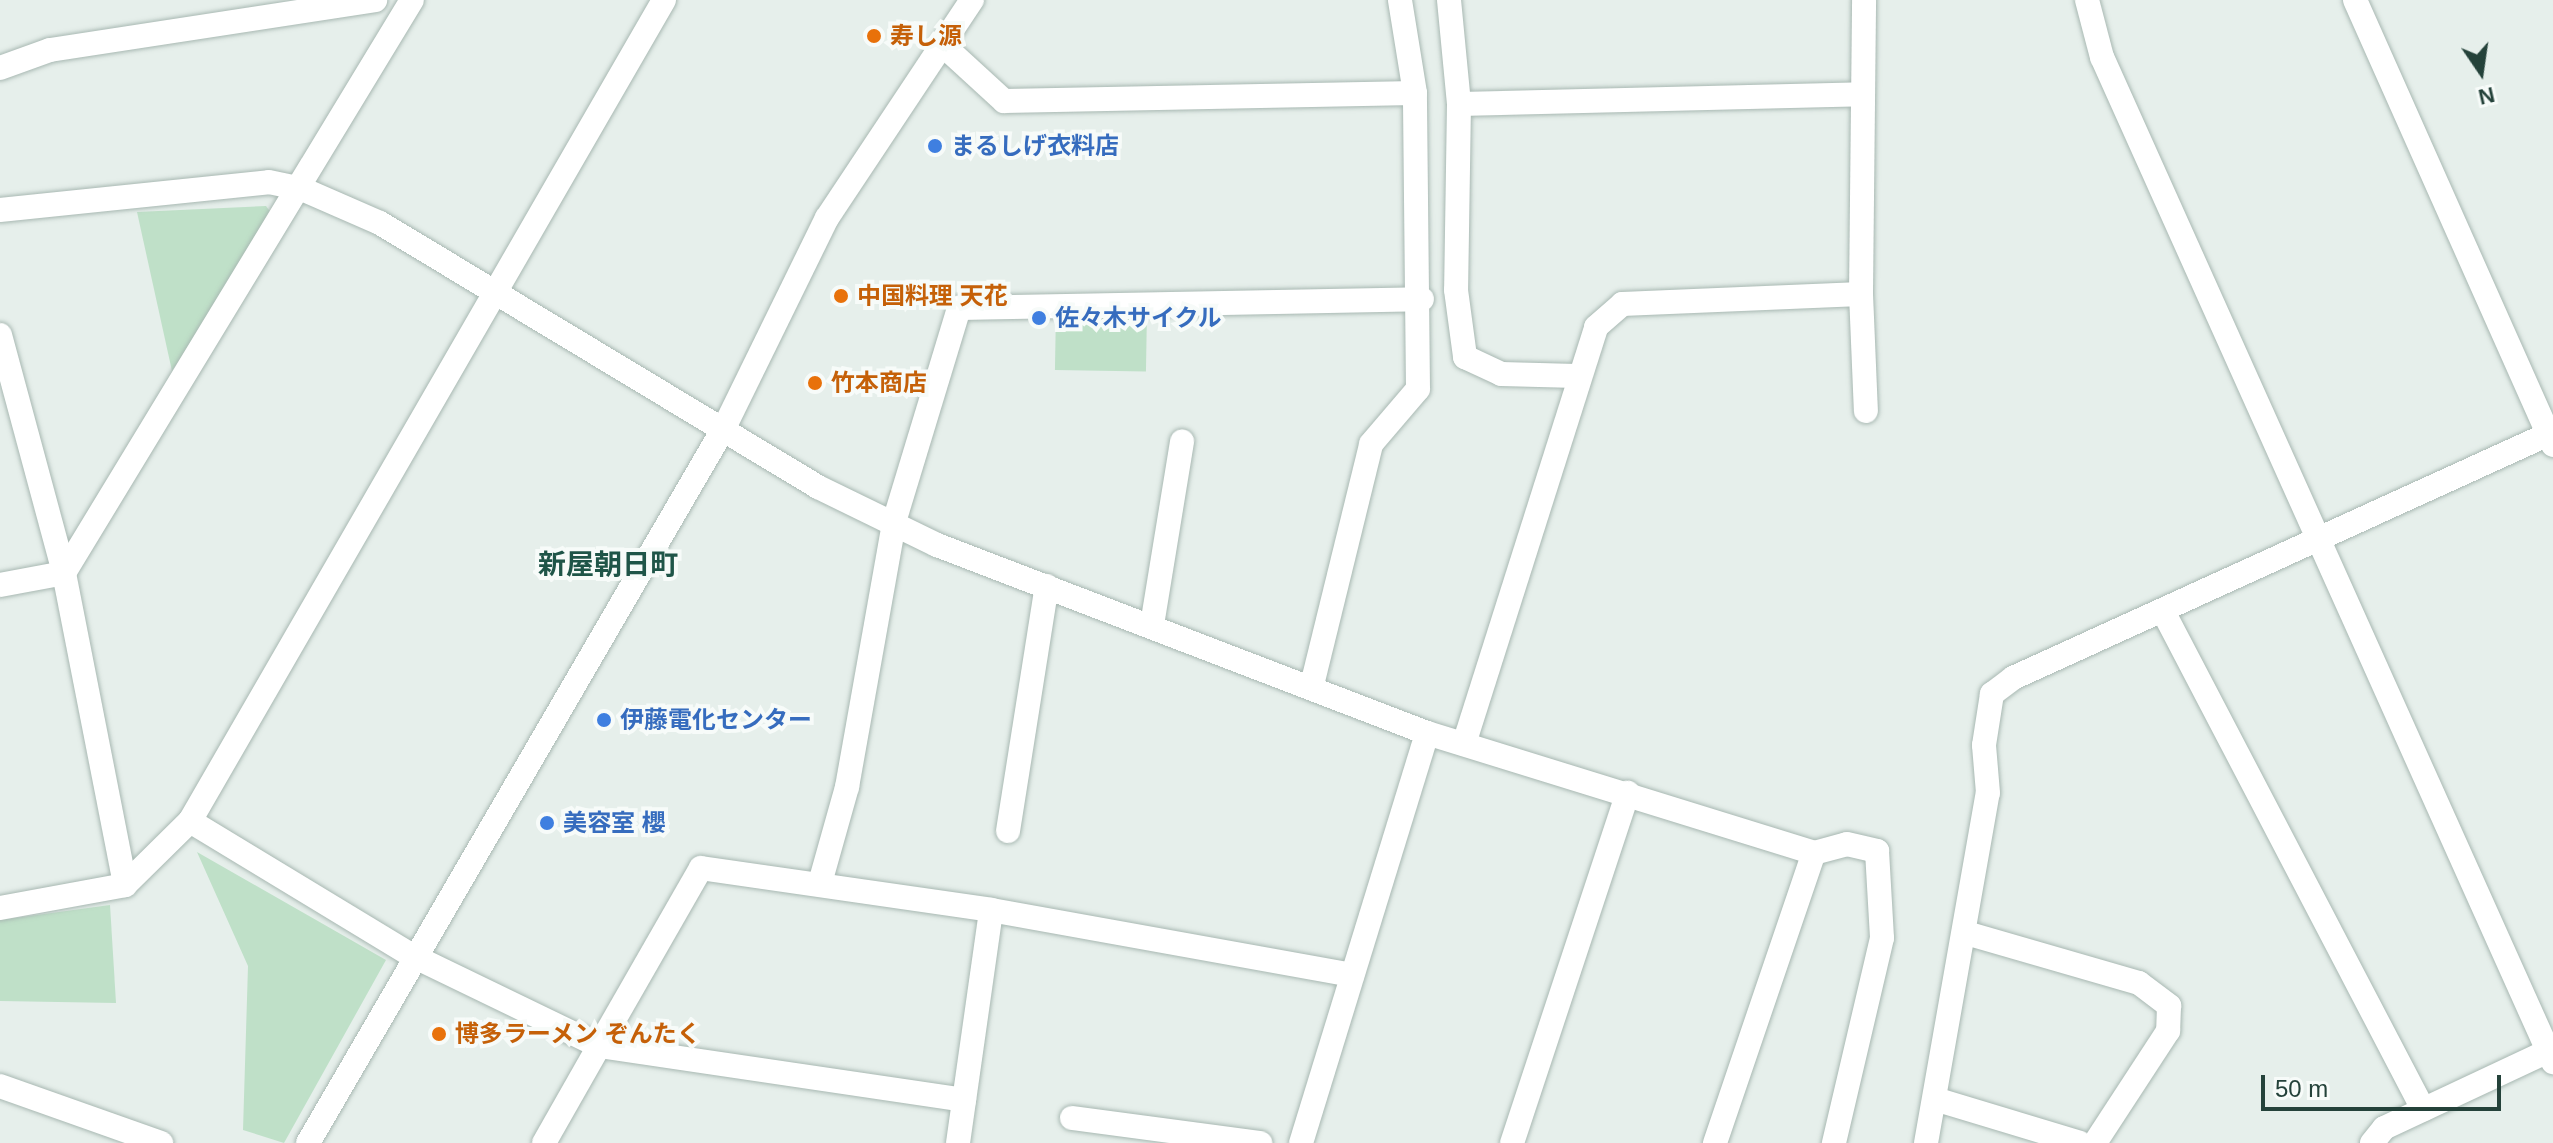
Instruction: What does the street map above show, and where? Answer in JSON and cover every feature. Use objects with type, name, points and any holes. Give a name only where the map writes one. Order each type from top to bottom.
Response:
[{"type":"street","points":[[0,68],[50,50],[375,0]]},
{"type":"street","points":[[0,585],[64,573],[302,189],[412,0]]},
{"type":"street","points":[[0,908],[125,885],[190,821],[664,0]]},
{"type":"street","points":[[308,1143],[411,955],[725,426],[827,218],[945,47],[972,0]]},
{"type":"street","points":[[1312,685],[1371,444],[1418,389],[1422,299],[1415,93],[1400,0]]},
{"type":"street","points":[[1449,0],[1459,104],[1456,290],[1465,357],[1501,374],[1577,376]]},
{"type":"street","points":[[1864,0],[1861,294],[1866,411]]},
{"type":"street","points":[[2087,0],[2102,57],[2551,1054],[2384,1128],[2372,1143]]},
{"type":"street","points":[[1926,1143],[1938,1100],[1988,793],[1984,745],[1992,694],[2013,678],[2164,613],[2318,540],[2551,437],[2355,0]]},
{"type":"street","points":[[945,47],[1004,101],[1415,93]]},
{"type":"street","points":[[1459,104],[1863,94]]},
{"type":"street","points":[[0,210],[269,182],[302,189],[380,223],[725,426],[818,487],[894,522],[1047,586],[1312,685],[1427,733],[1814,853],[1847,844],[1877,851],[1882,938],[1834,1143]]},
{"type":"street","points":[[1464,744],[1577,376],[1596,327],[1622,304],[1861,294]]},
{"type":"street","points":[[820,883],[847,787],[894,522],[959,308],[1422,299]]},
{"type":"street","points":[[0,335],[64,573],[125,885]]},
{"type":"street","points":[[1152,625],[1182,441]]},
{"type":"street","points":[[1008,831],[1047,586]]},
{"type":"street","points":[[2164,613],[2423,1109]]},
{"type":"street","points":[[1301,1143],[1427,733]]},
{"type":"street","points":[[1512,1143],[1628,793]]},
{"type":"street","points":[[190,821],[411,955],[599,1046],[964,1100]]},
{"type":"street","points":[[1715,1143],[1814,853]]},
{"type":"street","points":[[544,1143],[701,868],[991,910],[1352,975]]},
{"type":"street","points":[[958,1143],[991,910]]},
{"type":"street","points":[[1966,933],[2139,983],[2169,1006],[2168,1031],[2095,1143]]},
{"type":"street","points":[[0,1086],[161,1143]]},
{"type":"street","points":[[1938,1100],[2080,1143]]},
{"type":"street","points":[[1072,1118],[1260,1143]]},
{"type":"green space","points":[[266,206],[274,217],[172,371],[137,212]]},
{"type":"green space","points":[[1056,310],[1147,312],[1146,372],[1055,370]]},
{"type":"green space","points":[[197,852],[386,960],[284,1143],[243,1130],[248,966]]},
{"type":"green space","points":[[110,905],[116,1003],[0,1001],[0,920]]},
{"type":"place","name":"寿し源","points":[[874,36]]},
{"type":"place","name":"まるしげ衣料店","points":[[935,146]]},
{"type":"place","name":"中国料理 天花","points":[[841,296]]},
{"type":"place","name":"佐々木サイクル","points":[[1039,318]]},
{"type":"place","name":"竹本商店","points":[[815,383]]},
{"type":"place","name":"伊藤電化センター","points":[[604,720]]},
{"type":"place","name":"美容室 櫻","points":[[547,823]]},
{"type":"place","name":"博多ラーメン ぞんたく","points":[[439,1034]]},
{"type":"district","name":"新屋朝日町","points":[[608,565]]}]
